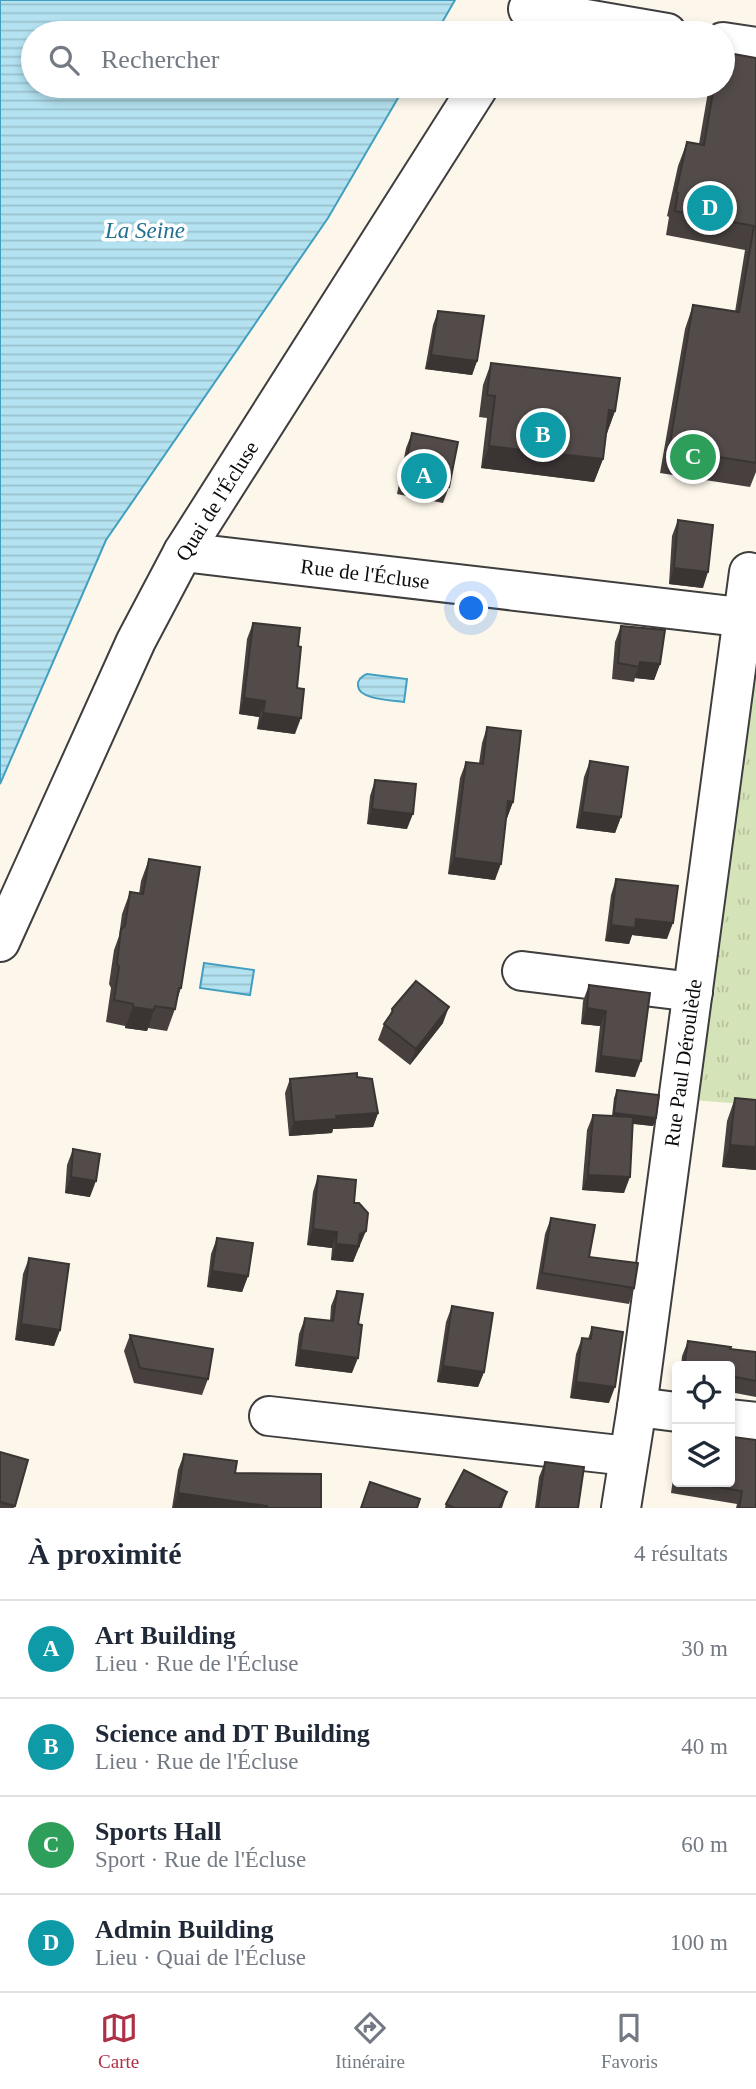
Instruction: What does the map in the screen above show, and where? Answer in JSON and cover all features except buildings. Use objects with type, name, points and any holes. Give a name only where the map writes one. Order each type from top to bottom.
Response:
[{"type":"street","points":[[524,14],[577,21]]},
{"type":"street","points":[[735,44],[756,47]]},
{"type":"street","name":"Quai de l'Écluse","points":[[0,942],[136,641],[183,552],[471,98]]},
{"type":"street","name":"Rue de l'Écluse","points":[[183,552],[750,618]]},
{"type":"street","name":"Rue Paul Déroulède","points":[[621,1508],[693,992],[750,618],[750,572]]},
{"type":"street","points":[[522,971],[693,992]]},
{"type":"street","points":[[637,1407],[672,1411]]},
{"type":"street","points":[[269,1416],[628,1455]]},
{"type":"street","points":[[735,1420],[756,1422]]},
{"type":"green space","points":[[756,619],[756,1105],[679,1099]]},
{"type":"water","name":"La Seine","points":[[0,0],[455,0],[443,21],[21,21],[21,98],[398,98],[328,218],[106,540],[0,784]]},
{"type":"water","points":[[367,674],[407,679],[404,702],[370,697],[360,691],[360,678]]},
{"type":"water","points":[[204,963],[254,970],[250,995],[200,988]]},
{"type":"place","name":"Admin Building","points":[[710,208]]},
{"type":"place","name":"Science and DT Building","points":[[543,435]]},
{"type":"place","name":"Sports Hall","points":[[693,457]]},
{"type":"place","name":"Art Building","points":[[424,476]]}]
